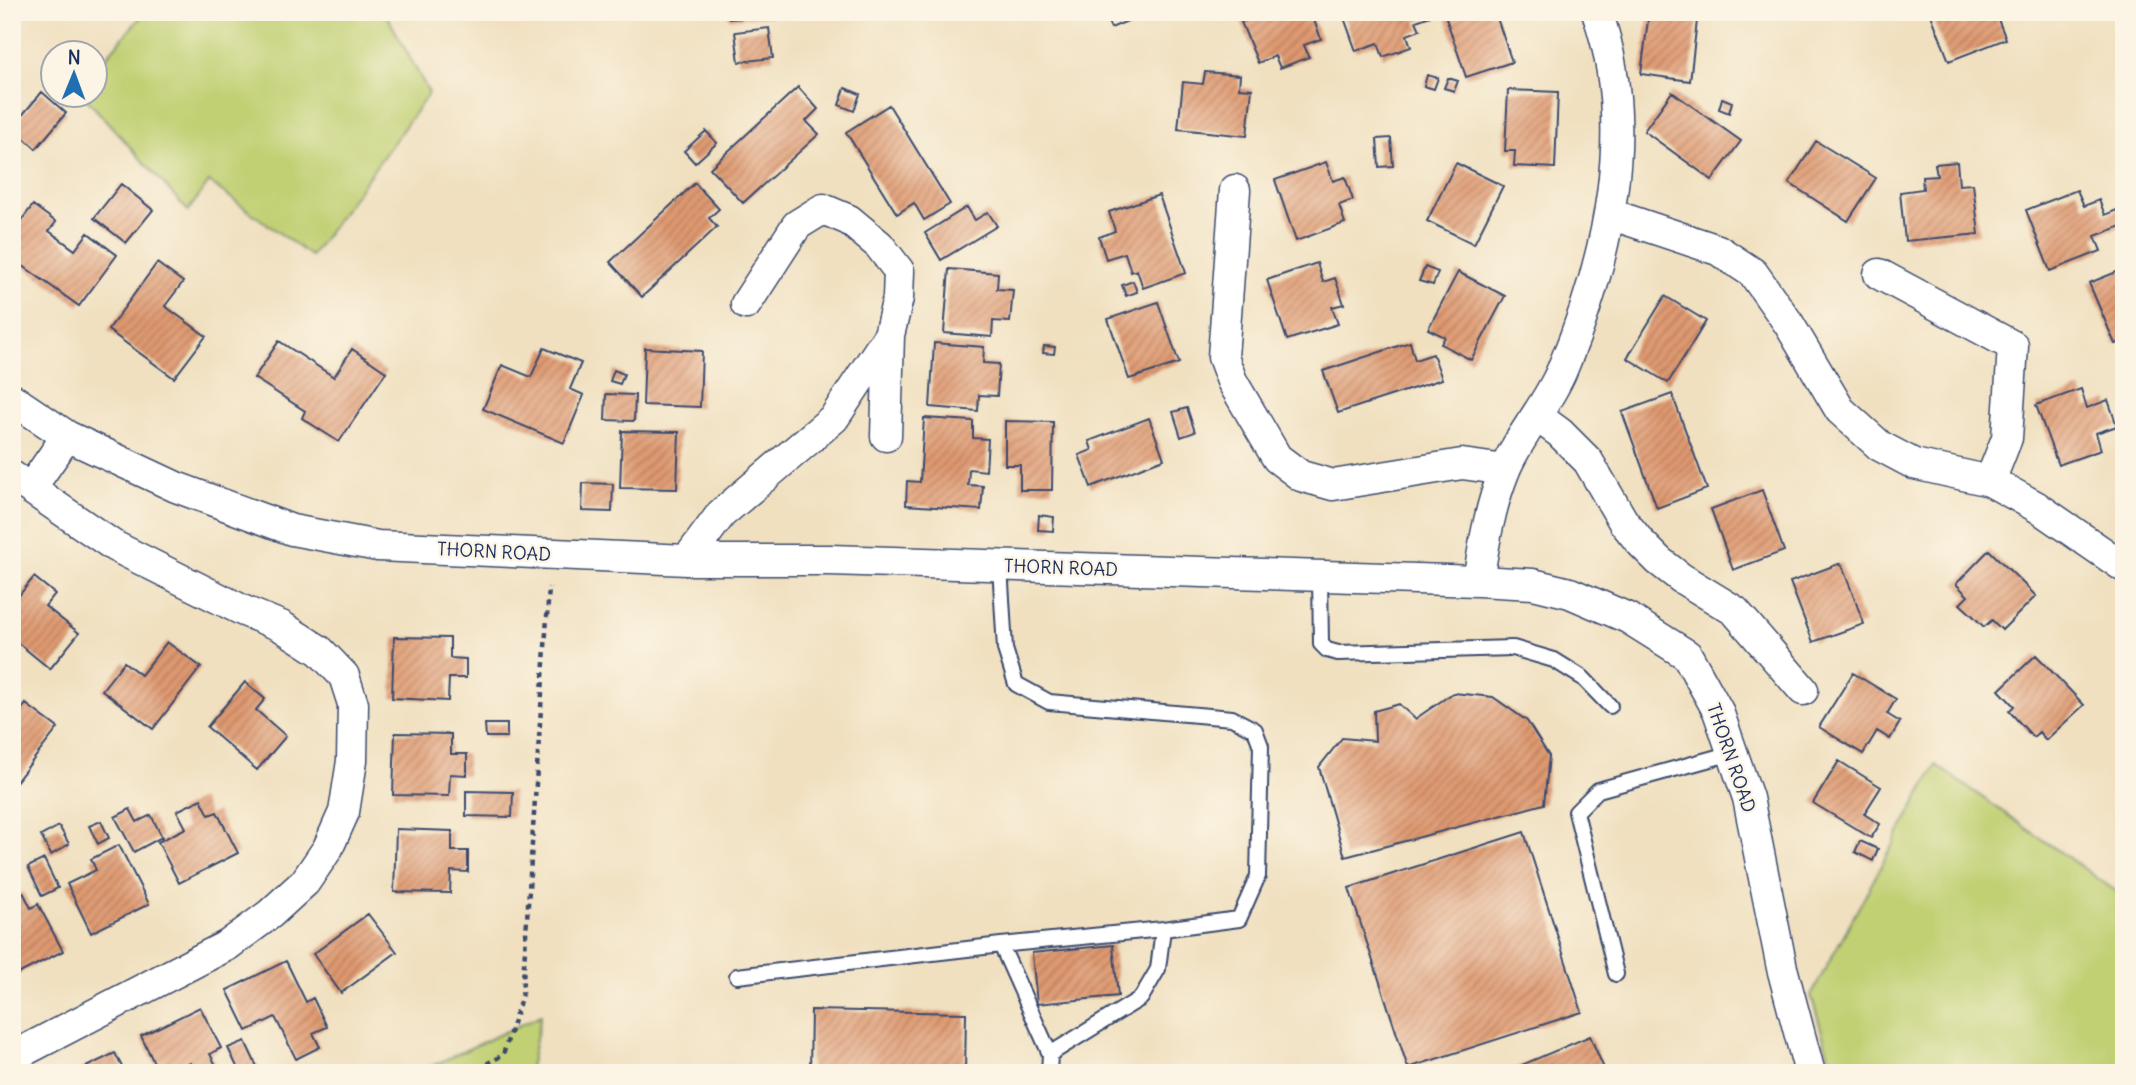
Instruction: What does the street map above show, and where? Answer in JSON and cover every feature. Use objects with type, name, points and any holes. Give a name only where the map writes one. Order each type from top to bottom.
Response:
[{"type":"street","points":[[1478,581],[1487,526],[1505,470],[1561,372],[1594,280],[1610,214],[1616,153],[1613,90],[1607,41],[1597,12]]},
{"type":"street","points":[[1235,190],[1223,357],[1232,381],[1277,458],[1301,476],[1333,485],[1462,464],[1505,470]]},
{"type":"street","points":[[746,304],[797,225],[823,209],[849,220],[879,245],[899,271],[898,298],[890,335],[886,436]]},
{"type":"street","points":[[1610,214],[1718,250],[1754,273],[1789,324],[1840,410],[1880,446],[1914,464],[1990,481],[2038,506],[2124,567]]},
{"type":"street","points":[[1879,274],[2013,346],[2007,438],[1990,481]]},
{"type":"street","points":[[687,560],[721,514],[834,418],[890,335]]},
{"type":"street","name":"THORN ROAD","points":[[12,400],[67,436],[176,486],[292,530],[378,546],[687,560],[830,560],[1478,581],[1533,584],[1570,593],[1628,618],[1686,655],[1718,711],[1748,797],[1782,968],[1810,1073]]},
{"type":"street","points":[[1537,416],[1560,433],[1588,461],[1623,521],[1640,542],[1681,578],[1735,611],[1803,690]]},
{"type":"street","points":[[12,1057],[228,945],[270,914],[305,882],[328,848],[344,812],[352,761],[353,704],[344,676],[320,651],[281,626],[244,611],[114,546],[22,482],[67,436]]},
{"type":"lane","points":[[737,976],[1239,919],[1258,876],[1261,746],[1255,730],[1232,718],[1049,702],[1016,684],[1005,649],[1000,566]]},
{"type":"lane","points":[[1320,577],[1321,644],[1327,650],[1338,653],[1513,648],[1554,660],[1583,678],[1610,706]]},
{"type":"lane","points":[[1616,974],[1576,812],[1598,790],[1732,753]]},
{"type":"lane","points":[[1050,1054],[1141,998],[1158,969],[1163,929]]},
{"type":"lane","points":[[1001,945],[1050,1054],[1049,1073]]},
{"type":"path","points":[[469,1073],[503,1055],[522,995],[551,555]]},
{"type":"green space","points":[[145,12],[385,12],[429,93],[311,256],[209,182],[188,211],[95,108],[108,108],[108,55]]},
{"type":"green space","points":[[1936,765],[2120,894],[2124,889],[2124,1073],[1834,1073],[1811,995]]},
{"type":"green space","points":[[541,1015],[529,1073],[417,1073]]},
{"type":"building","points":[[728,12],[771,12],[771,16],[729,19]]},
{"type":"building","points":[[1096,12],[1149,12],[1111,28],[1105,16],[1099,19]]},
{"type":"building","points":[[1266,12],[1311,12],[1321,39],[1304,45],[1309,57],[1280,68],[1275,56],[1258,63],[1241,22]]},
{"type":"building","points":[[1342,12],[1429,12],[1430,16],[1416,21],[1420,30],[1407,35],[1411,47],[1383,57],[1378,43],[1356,51]]},
{"type":"building","points":[[1462,12],[1495,12],[1512,62],[1466,77],[1446,18]]},
{"type":"building","points":[[1649,12],[1698,12],[1690,81],[1641,74]]},
{"type":"building","points":[[1930,12],[1995,12],[2006,39],[1949,61]]},
{"type":"building","points":[[769,28],[773,58],[739,62],[735,32]]},
{"type":"building","points":[[1205,72],[1240,75],[1239,88],[1252,89],[1247,136],[1178,129],[1183,82],[1203,84]]},
{"type":"building","points":[[1427,75],[1438,78],[1434,89],[1424,86]]},
{"type":"building","points":[[1448,78],[1458,81],[1454,91],[1444,88]]},
{"type":"building","points":[[798,87],[818,109],[806,121],[819,134],[743,203],[710,168]]},
{"type":"building","points":[[845,88],[860,94],[854,111],[839,105]]},
{"type":"building","points":[[1508,90],[1558,92],[1555,168],[1514,166],[1515,151],[1505,151]]},
{"type":"building","points":[[1672,92],[1741,141],[1712,180],[1644,131]]},
{"type":"building","points":[[38,97],[38,108],[60,108],[66,113],[36,149],[12,127]]},
{"type":"building","points":[[1722,98],[1732,102],[1729,113],[1719,109]]},
{"type":"building","points":[[889,105],[950,204],[924,220],[914,203],[897,214],[846,132]]},
{"type":"building","points":[[706,131],[717,143],[695,163],[684,151]]},
{"type":"building","points":[[1391,138],[1393,166],[1379,167],[1377,139]]},
{"type":"building","points":[[1816,141],[1876,178],[1848,221],[1789,183]]},
{"type":"building","points":[[1326,162],[1333,181],[1345,177],[1353,200],[1339,205],[1345,223],[1296,241],[1275,180]]},
{"type":"building","points":[[1957,162],[1959,185],[1973,184],[1979,234],[1905,241],[1900,192],[1923,189],[1922,177],[1937,176],[1935,164]]},
{"type":"building","points":[[1456,163],[1503,186],[1474,244],[1427,221]]},
{"type":"building","points":[[695,183],[719,209],[709,218],[717,227],[642,297],[610,262]]},
{"type":"building","points":[[121,184],[153,210],[126,243],[94,218]]},
{"type":"building","points":[[2077,190],[2084,206],[2099,200],[2105,215],[2124,207],[2124,225],[2095,236],[2101,251],[2050,271],[2026,210]]},
{"type":"building","points":[[1159,195],[1186,273],[1143,288],[1137,270],[1131,272],[1125,253],[1106,259],[1099,237],[1115,231],[1109,212]]},
{"type":"building","points":[[33,205],[56,222],[49,231],[75,250],[88,233],[117,255],[79,306],[12,258],[12,233]]},
{"type":"building","points":[[967,207],[975,220],[988,212],[997,226],[941,260],[925,233]]},
{"type":"building","points":[[157,263],[183,282],[165,306],[206,336],[174,378],[108,330]]},
{"type":"building","points":[[1317,263],[1323,282],[1335,278],[1344,304],[1332,307],[1338,324],[1287,340],[1267,280]]},
{"type":"building","points":[[1425,267],[1438,272],[1433,285],[1419,281]]},
{"type":"building","points":[[949,269],[998,273],[997,289],[1013,290],[1010,322],[993,321],[992,337],[944,333]]},
{"type":"building","points":[[2124,269],[2124,341],[2115,344],[2089,283]]},
{"type":"building","points":[[1458,272],[1505,296],[1471,360],[1441,344],[1445,337],[1428,329]]},
{"type":"building","points":[[1133,281],[1137,292],[1126,296],[1122,285]]},
{"type":"building","points":[[1665,296],[1706,321],[1668,383],[1627,358]]},
{"type":"building","points":[[1158,302],[1179,363],[1129,379],[1108,319]]},
{"type":"building","points":[[279,341],[334,377],[352,349],[386,372],[339,442],[302,418],[305,411],[254,378]]},
{"type":"building","points":[[1410,342],[1415,360],[1433,354],[1442,379],[1338,413],[1323,371]]},
{"type":"building","points":[[934,343],[984,347],[983,363],[999,364],[997,396],[979,395],[978,411],[930,407]]},
{"type":"building","points":[[1044,346],[1055,347],[1054,354],[1043,353]]},
{"type":"building","points":[[544,348],[581,363],[570,389],[584,395],[564,443],[483,409],[502,365],[531,377]]},
{"type":"building","points":[[645,348],[702,351],[700,407],[643,405]]},
{"type":"building","points":[[614,370],[624,374],[620,384],[610,381]]},
{"type":"building","points":[[2081,389],[2087,408],[2108,400],[2117,426],[2096,433],[2101,450],[2058,465],[2036,405]]},
{"type":"building","points":[[606,394],[635,395],[634,421],[605,420]]},
{"type":"building","points":[[1672,394],[1707,489],[1657,508],[1622,412]]},
{"type":"building","points":[[1187,408],[1195,432],[1181,437],[1173,412]]},
{"type":"building","points":[[924,418],[973,421],[973,438],[988,439],[986,471],[969,469],[968,485],[983,486],[981,510],[906,505],[907,481],[920,482]]},
{"type":"building","points":[[1149,418],[1164,459],[1091,487],[1079,455],[1092,450],[1089,441]]},
{"type":"building","points":[[1005,421],[1053,422],[1052,490],[1020,490],[1020,465],[1005,465]]},
{"type":"building","points":[[622,431],[679,432],[677,489],[620,488]]},
{"type":"building","points":[[583,483],[613,484],[612,512],[582,511]]},
{"type":"building","points":[[1762,490],[1784,551],[1733,570],[1711,509]]},
{"type":"building","points":[[1039,515],[1054,517],[1053,531],[1038,530]]},
{"type":"building","points":[[1989,550],[2036,596],[2002,630],[1992,620],[1984,627],[1960,604],[1968,596],[1956,584]]},
{"type":"building","points":[[1841,563],[1864,624],[1813,642],[1790,582]]},
{"type":"building","points":[[34,577],[55,594],[45,606],[79,633],[50,669],[12,638],[12,604]]},
{"type":"building","points":[[394,637],[450,638],[450,658],[466,659],[466,678],[449,678],[448,701],[392,698]]},
{"type":"building","points":[[167,642],[201,667],[153,729],[102,690],[124,662],[141,675]]},
{"type":"building","points":[[2036,655],[2084,705],[2046,740],[2039,732],[2033,737],[2009,711],[2014,706],[1999,690]]},
{"type":"building","points":[[1853,673],[1896,699],[1887,714],[1900,722],[1890,739],[1877,731],[1863,754],[1819,727]]},
{"type":"building","points":[[245,682],[265,699],[256,710],[286,736],[257,770],[207,727]]},
{"type":"building","points":[[1453,693],[1493,697],[1527,721],[1549,756],[1544,804],[1345,857],[1319,767],[1342,738],[1375,741],[1374,711],[1399,704],[1415,719]]},
{"type":"building","points":[[26,704],[58,728],[12,787],[12,710],[18,714]]},
{"type":"building","points":[[485,724],[507,724],[507,737],[486,737]]},
{"type":"building","points":[[395,733],[451,734],[451,754],[467,754],[467,775],[450,774],[449,796],[393,795]]},
{"type":"building","points":[[1839,761],[1881,787],[1864,814],[1880,824],[1871,838],[1813,803]]},
{"type":"building","points":[[466,791],[513,792],[512,817],[466,816]]},
{"type":"building","points":[[201,799],[209,815],[217,812],[238,853],[179,883],[158,842],[186,828],[177,811]]},
{"type":"building","points":[[130,809],[137,822],[151,815],[162,837],[134,852],[115,817]]},
{"type":"building","points":[[101,821],[109,838],[98,844],[89,826]]},
{"type":"building","points":[[59,826],[69,844],[51,855],[41,836]]},
{"type":"building","points":[[396,829],[452,831],[452,851],[468,851],[468,872],[451,871],[450,893],[394,892]]},
{"type":"building","points":[[1524,832],[1582,1012],[1408,1068],[1349,888]]},
{"type":"building","points":[[1860,841],[1878,849],[1873,861],[1855,852]]},
{"type":"building","points":[[119,845],[149,904],[91,933],[67,884],[96,870],[91,859]]},
{"type":"building","points":[[44,859],[58,888],[42,896],[28,867]]},
{"type":"building","points":[[23,892],[31,908],[38,904],[63,951],[12,977],[12,897]]},
{"type":"building","points":[[368,914],[397,952],[341,993],[313,954]]},
{"type":"building","points":[[1113,945],[1118,996],[1037,1004],[1032,953]]},
{"type":"building","points":[[286,961],[306,1002],[313,998],[327,1027],[313,1033],[320,1047],[296,1059],[275,1017],[247,1031],[227,990]]},
{"type":"building","points":[[200,1007],[221,1048],[210,1054],[218,1069],[211,1073],[195,1073],[190,1063],[171,1073],[159,1073],[141,1036]]},
{"type":"building","points":[[811,1010],[966,1013],[965,1073],[810,1073]]},
{"type":"building","points":[[1590,1036],[1606,1073],[1503,1073]]},
{"type":"building","points":[[245,1041],[260,1073],[240,1073],[228,1048]]},
{"type":"building","points":[[115,1053],[125,1073],[75,1073],[84,1068]]}]
